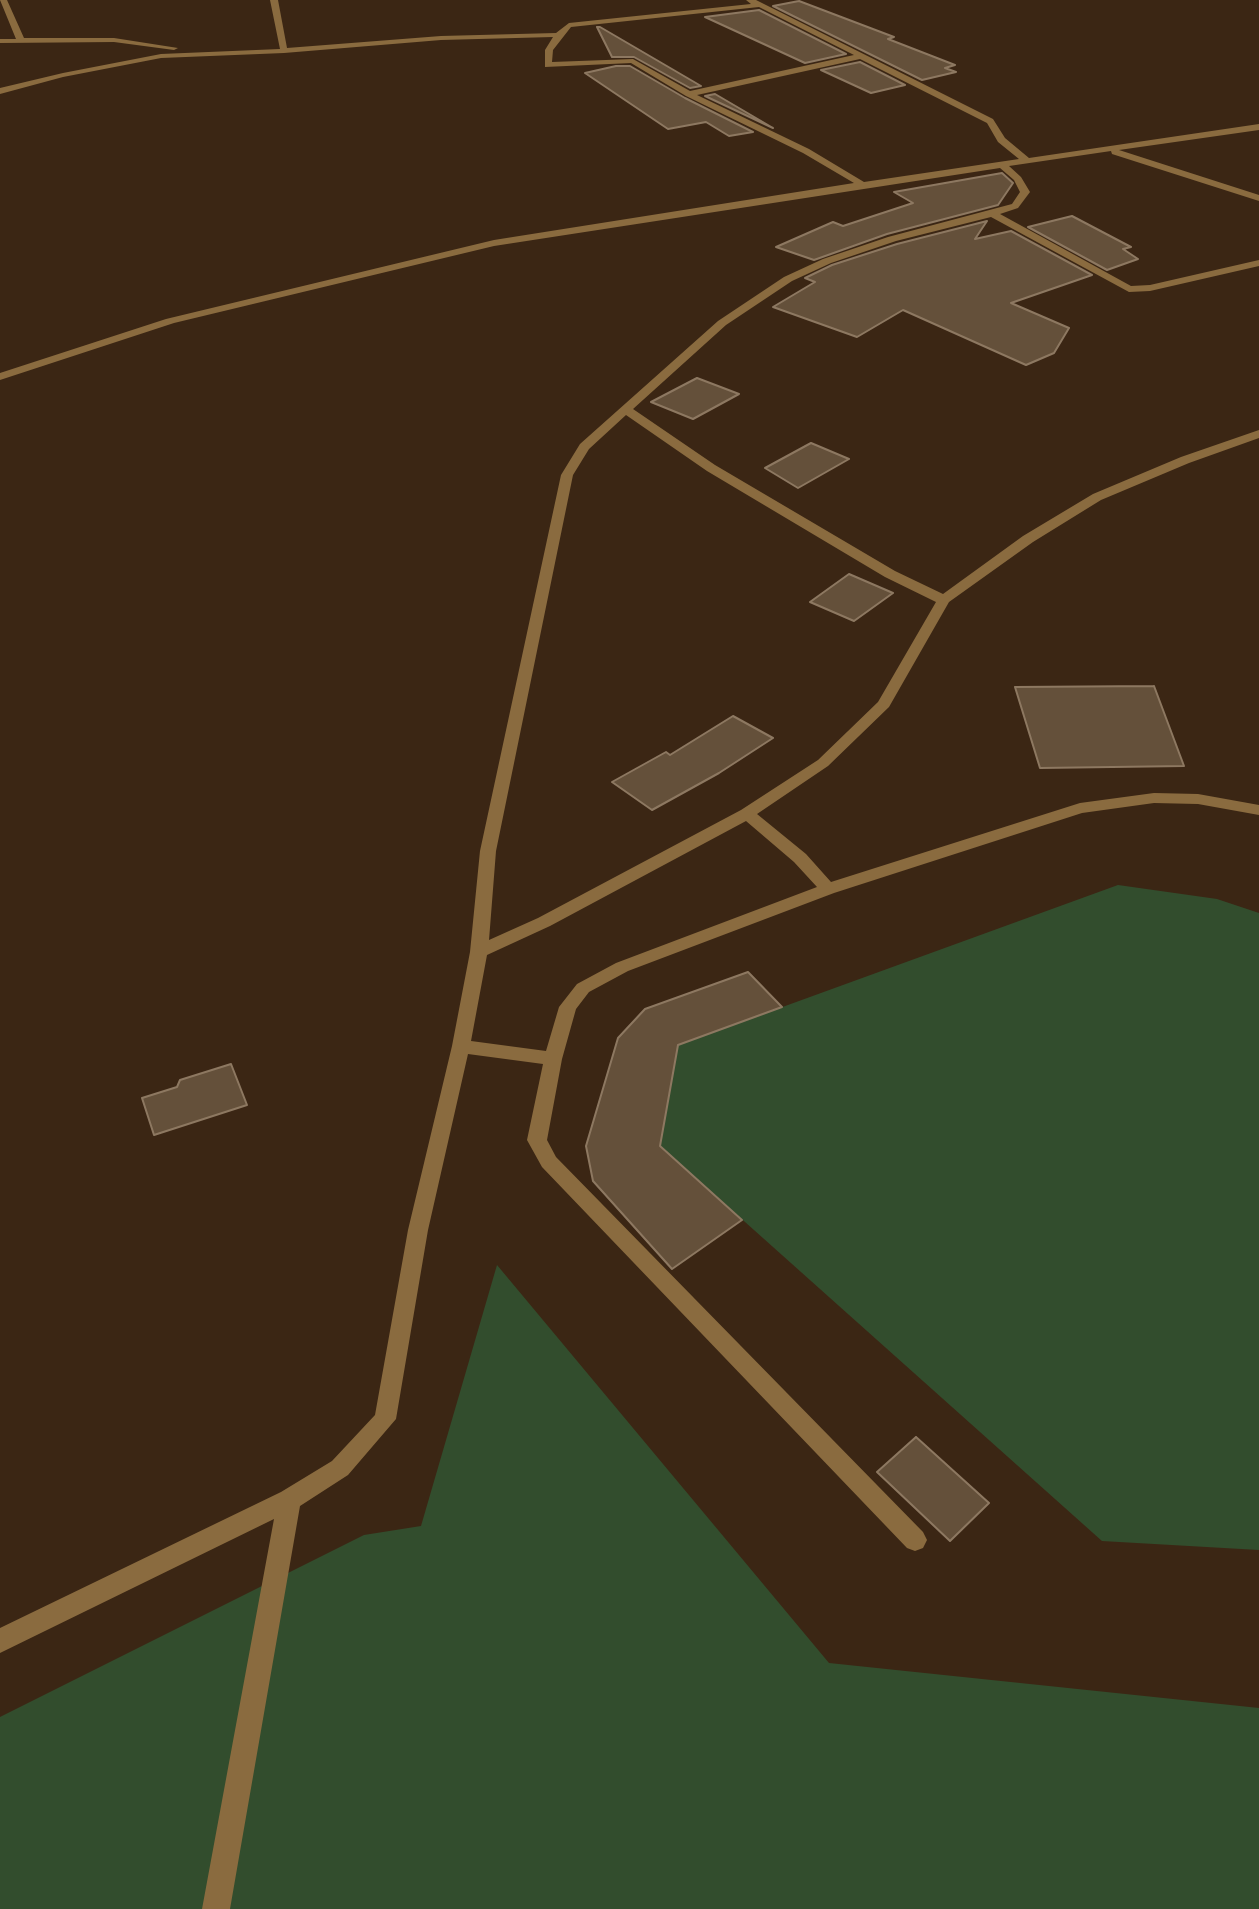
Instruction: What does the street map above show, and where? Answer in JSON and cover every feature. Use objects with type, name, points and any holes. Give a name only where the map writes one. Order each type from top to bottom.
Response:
[{"type":"street","points":[[3,0],[20,39]]},
{"type":"street","points":[[274,0],[284,51]]},
{"type":"street","points":[[749,0],[990,121],[1000,140],[1028,162]]},
{"type":"street","points":[[0,91],[144,58],[284,51],[442,38],[558,34],[578,23],[761,5]]},
{"type":"street","points":[[558,34],[549,50],[548,65],[633,61],[689,94],[806,151],[863,185]]},
{"type":"street","points":[[0,41],[114,40],[207,54]]},
{"type":"street","points":[[689,94],[862,56]]},
{"type":"street","points":[[0,377],[170,321],[494,243],[1259,127]]},
{"type":"street","points":[[1111,151],[1259,198]]},
{"type":"street","points":[[0,1640],[289,1500],[340,1468],[385,1419],[418,1230],[461,1046],[479,952],[488,851],[567,475],[584,447],[625,409],[722,323],[788,279],[827,261],[892,239],[1015,206],[1025,192],[1018,179],[1003,166]]},
{"type":"street","points":[[992,214],[1129,289],[1150,288],[1259,263]]},
{"type":"street","points":[[625,409],[711,468],[890,574],[944,600]]},
{"type":"street","points":[[479,952],[544,922],[747,814],[823,763],[884,704],[944,600],[1028,539],[1097,497],[1259,434]]},
{"type":"street","points":[[915,1541],[549,1162],[537,1140],[553,1059],[568,1007],[583,988],[622,967],[828,889],[1080,808],[1165,798],[1198,799],[1259,810]]},
{"type":"street","points":[[747,814],[800,858],[828,889]]},
{"type":"street","points":[[461,1046],[553,1059]]},
{"type":"street","points":[[216,1909],[289,1500]]},
{"type":"green space","points":[[1118,885],[1217,899],[1259,913],[1259,1550],[1102,1541],[660,1146],[678,1045]]},
{"type":"green space","points":[[497,1265],[829,1663],[1259,1708],[1259,1909],[0,1909],[0,1717],[364,1535],[421,1526]]},
{"type":"building","points":[[799,1],[894,37],[888,39],[955,65],[945,68],[956,72],[922,80],[773,6]]},
{"type":"building","points":[[759,10],[846,54],[805,63],[705,17]]},
{"type":"building","points":[[597,27],[701,86],[690,88],[634,57],[612,57]]},
{"type":"building","points":[[860,62],[905,85],[871,93],[821,70]]},
{"type":"building","points":[[616,66],[630,66],[685,98],[753,132],[729,136],[706,122],[668,129],[585,73]]},
{"type":"building","points":[[715,94],[773,128],[705,96]]},
{"type":"building","points":[[1002,173],[1013,183],[998,205],[887,234],[814,260],[776,247],[833,222],[843,226],[913,203],[894,192]]},
{"type":"building","points":[[1072,216],[1131,247],[1123,249],[1138,259],[1107,270],[1028,227]]},
{"type":"building","points":[[987,221],[975,239],[1011,231],[1092,275],[1011,303],[1069,328],[1054,353],[1026,365],[903,310],[857,337],[773,307],[815,282],[805,278],[832,265],[897,244]]},
{"type":"building","points":[[697,378],[739,394],[693,419],[651,402]]},
{"type":"building","points":[[811,443],[849,459],[798,488],[765,468]]},
{"type":"building","points":[[849,574],[893,593],[854,621],[810,602]]},
{"type":"building","points":[[1154,686],[1184,766],[1040,768],[1015,687]]},
{"type":"building","points":[[733,716],[773,738],[719,773],[652,810],[612,782],[666,752],[670,755]]},
{"type":"building","points":[[748,972],[782,1007],[678,1045],[660,1146],[742,1220],[672,1269],[593,1181],[586,1146],[618,1038],[645,1009]]},
{"type":"building","points":[[231,1064],[247,1105],[154,1135],[142,1098],[177,1087],[180,1080]]},
{"type":"building","points":[[916,1437],[989,1503],[950,1541],[877,1472]]}]
